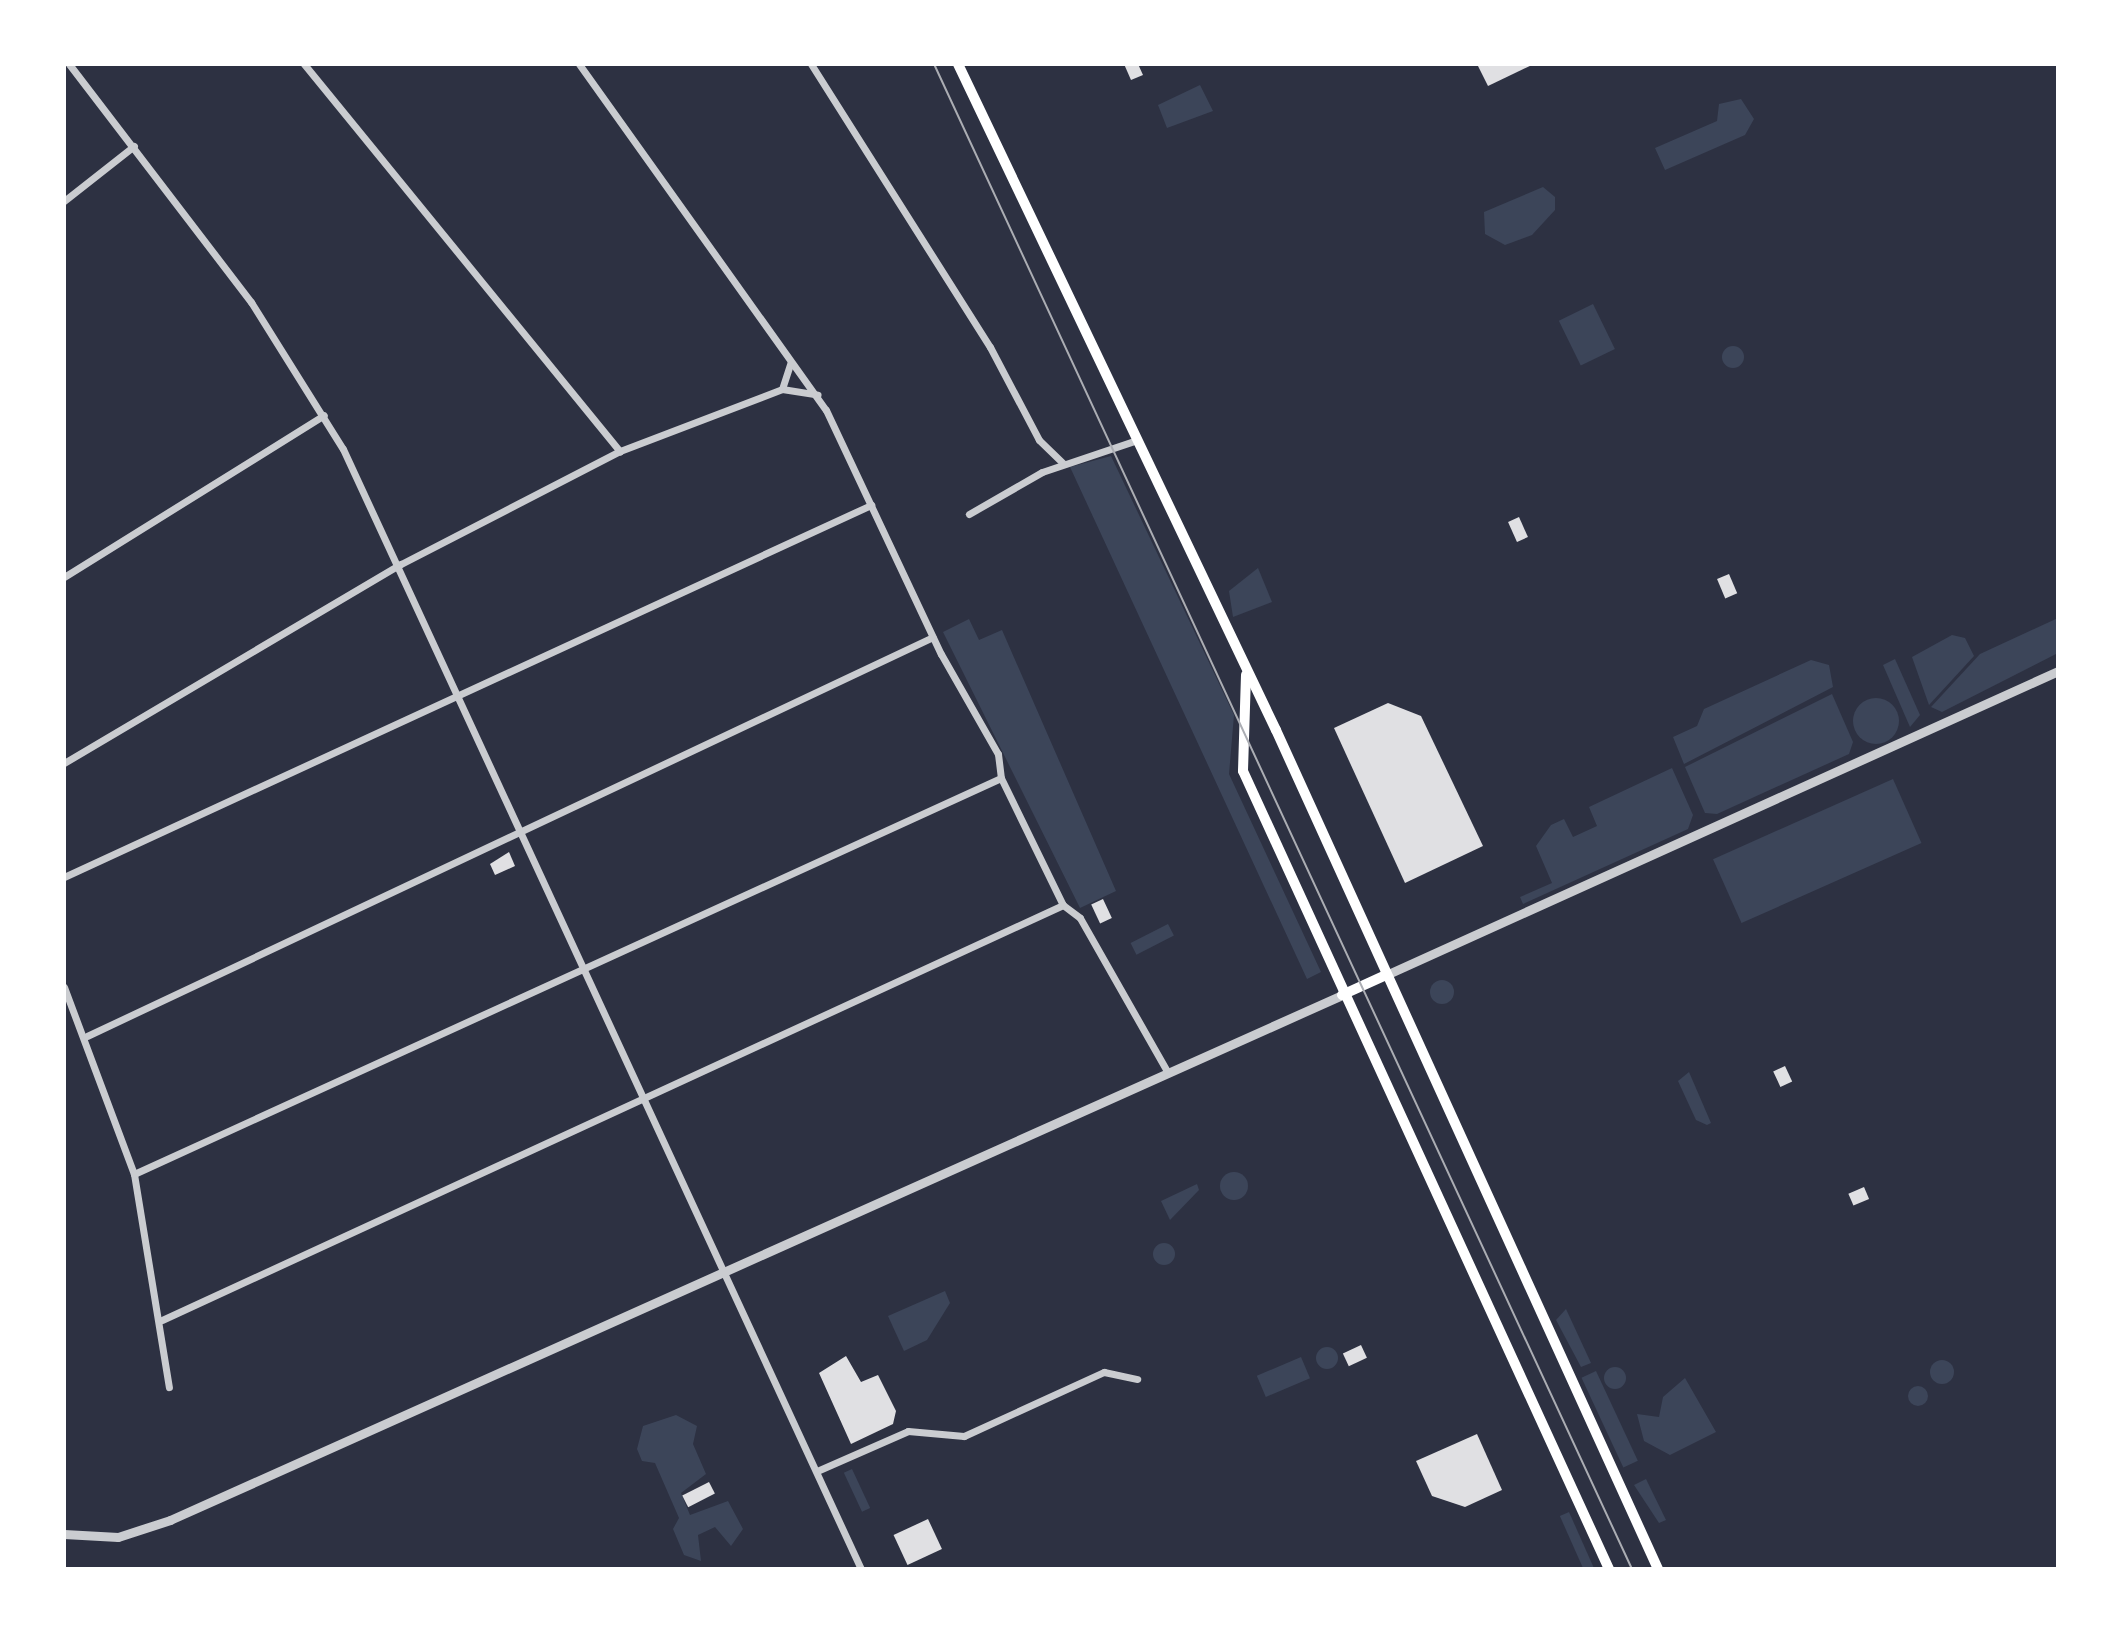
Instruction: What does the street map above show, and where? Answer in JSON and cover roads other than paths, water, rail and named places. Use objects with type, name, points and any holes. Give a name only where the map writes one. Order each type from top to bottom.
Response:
[{"type":"main road","points":[[958,64],[1245,669],[1658,1569]]},
{"type":"main road","points":[[1245,669],[1243,771],[1342,995],[1609,1569]]},
{"type":"main road","points":[[1342,995],[1386,975]]},
{"type":"street","points":[[69,64],[244,292],[324,415],[401,564],[648,1097],[861,1569]]},
{"type":"street","points":[[304,64],[620,451]]},
{"type":"street","points":[[579,64],[791,362],[818,395],[933,637],[998,754],[1001,778],[1063,905],[1080,918],[1168,1073]]},
{"type":"street","points":[[811,64],[990,347],[1039,440],[1063,463]]},
{"type":"street","points":[[64,201],[134,146]]},
{"type":"street","points":[[782,389],[791,362]]},
{"type":"street","points":[[64,763],[401,564],[620,451],[782,389],[818,395]]},
{"type":"street","points":[[64,577],[324,415]]},
{"type":"street","points":[[969,514],[1063,463],[1137,440]]},
{"type":"street","points":[[64,877],[461,697],[871,505]]},
{"type":"street","points":[[87,1036],[933,637]]},
{"type":"street","points":[[1386,975],[2058,671]]},
{"type":"street","points":[[134,1174],[1001,778]]},
{"type":"street","points":[[162,1320],[1063,905]]},
{"type":"street","points":[[64,987],[87,1036],[134,1174],[162,1320],[169,1387]]},
{"type":"street","points":[[64,1534],[101,1540],[156,1525],[1342,995]]},
{"type":"street","points":[[817,1471],[908,1431],[964,1436],[1104,1372],[1137,1379]]},
{"type":"tram line","points":[[934,64],[1632,1569]]}]
